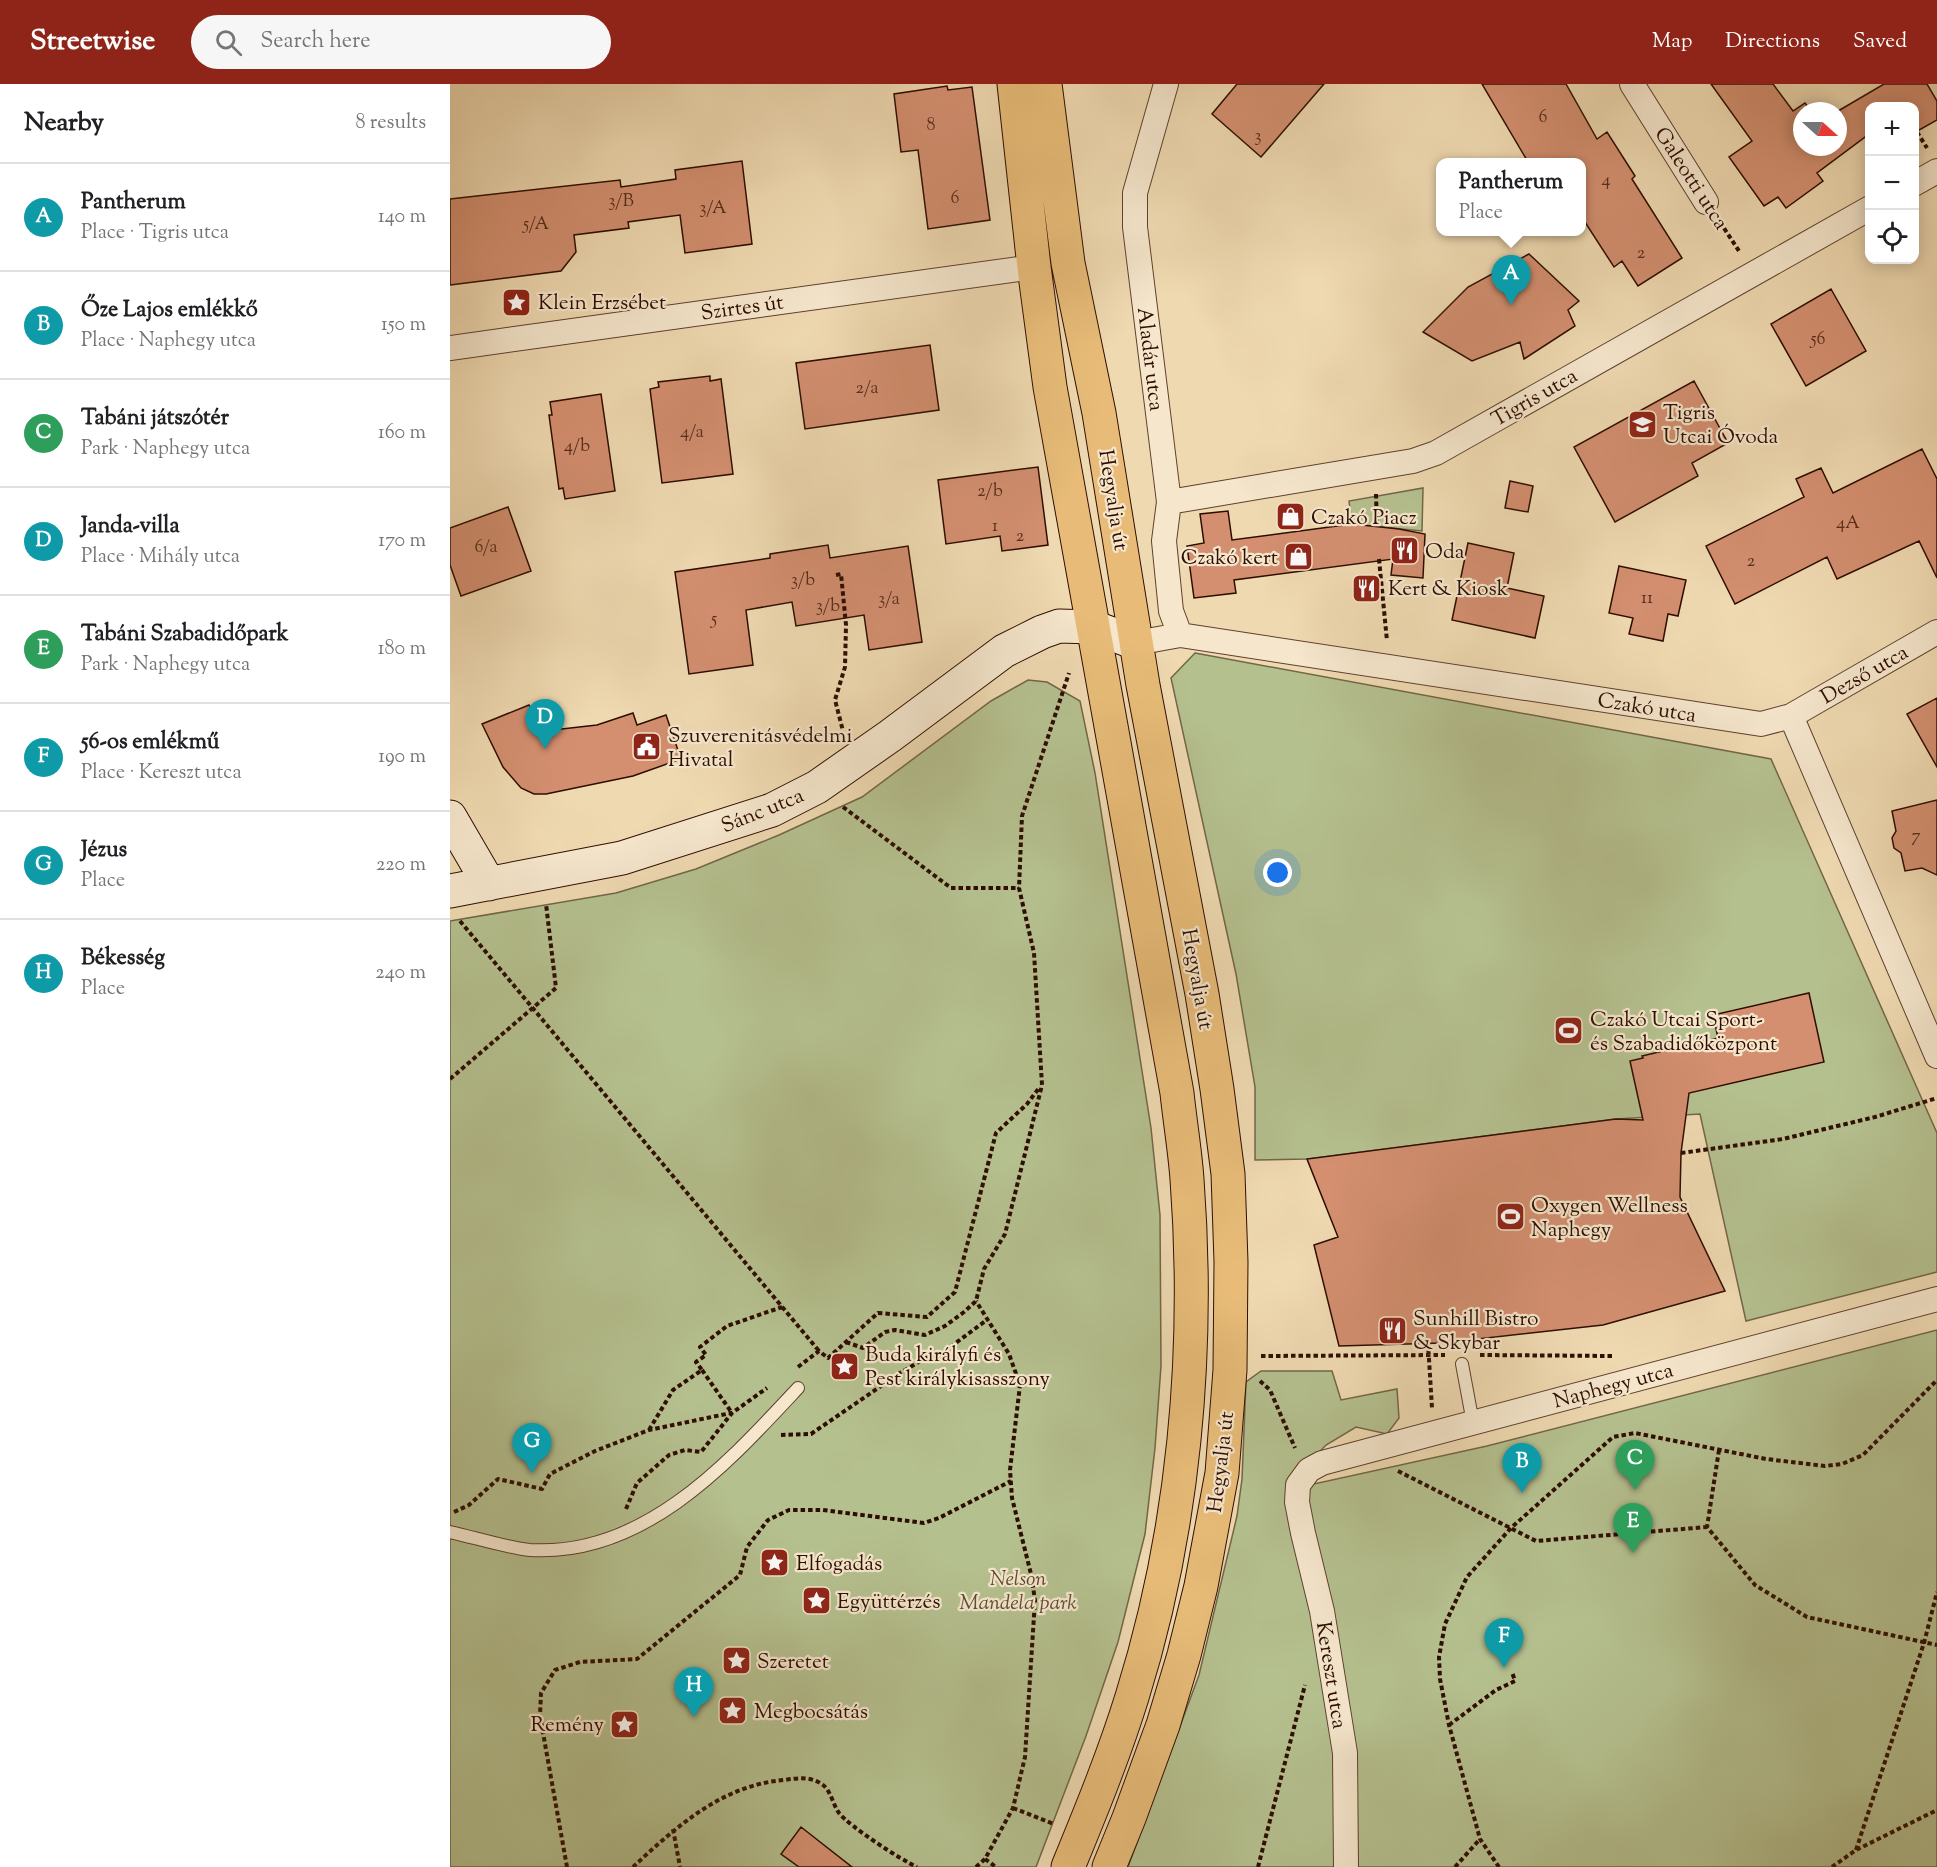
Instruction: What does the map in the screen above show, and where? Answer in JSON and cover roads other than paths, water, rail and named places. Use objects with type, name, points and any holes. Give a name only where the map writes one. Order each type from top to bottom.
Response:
[{"type":"main road","name":"Hegyalja út","points":[[1014,84],[1050,387],[1177,1093],[1187,1179],[1190,1264],[1189,1368],[1182,1463],[1170,1545],[1132,1697],[1100,1790],[1068,1867]]},
{"type":"main road","name":"Hegyalja út","points":[[1045,84],[1068,263],[1100,413],[1136,643],[1202,994],[1228,1174],[1231,1262],[1230,1370],[1222,1473],[1201,1586],[1184,1654],[1163,1725],[1109,1867]]},
{"type":"street","name":"Aladár utca","points":[[1166,84],[1135,193],[1135,227],[1169,502],[1164,541],[1171,611],[1180,635]]},
{"type":"street","name":"Galeotti utca","points":[[1632,84],[1706,202]]},
{"type":"street","points":[[1919,179],[1934,163]]},
{"type":"street","name":"Tigris utca","points":[[1169,502],[1413,461],[1436,453],[1865,210]]},
{"type":"street","name":"Szirtes út","points":[[450,348],[1034,267]]},
{"type":"street","name":"Sánc utca","points":[[454,905],[489,884],[622,858],[772,810],[817,787],[852,764],[1004,651],[1042,632],[1059,626],[1093,627],[1136,643]]},
{"type":"street","name":"Dezső utca","points":[[1791,716],[1937,633]]},
{"type":"street","name":"Czakó utca","points":[[1136,643],[1180,635],[1761,724],[1791,716]]},
{"type":"street","points":[[1791,716],[1929,1018],[1937,1056]]},
{"type":"street","points":[[450,817],[489,884]]},
{"type":"street","name":"Naphegy utca","points":[[1298,1485],[1309,1470],[1322,1463],[1937,1299]]},
{"type":"street","name":"Kereszt utca","points":[[1298,1485],[1303,1533],[1322,1611],[1345,1753],[1346,1867]]},
{"type":"lane","points":[[1462,1365],[1473,1423]]},
{"type":"lane","points":[[450,1532],[530,1550],[585,1546],[617,1535],[651,1520],[705,1481],[754,1435],[798,1388]]},
{"type":"place","name":"Klein Erzsébet","points":[[517,302]]},
{"type":"place","name":"Pantherum","points":[[1511,305]]},
{"type":"place","name":"Tigris Utcai Óvoda","points":[[1642,424]]},
{"type":"place","name":"Czakó Piacz","points":[[1290,517]]},
{"type":"place","name":"Oda","points":[[1404,551]]},
{"type":"place","name":"Czakó kert","points":[[1299,557]]},
{"type":"place","name":"Kert & Kiosk","points":[[1367,588]]},
{"type":"place","name":"Szuverenitásvédelmi Hivatal","points":[[647,747]]},
{"type":"place","name":"Janda-villa","points":[[545,749]]},
{"type":"place","name":"Czakó Utcai Sport- és Szabadidőközpont","points":[[1569,1031]]},
{"type":"place","name":"Oxygen Wellness Naphegy","points":[[1510,1217]]},
{"type":"place","name":"Sunhill Bistro & Skybar","points":[[1392,1330]]},
{"type":"place","name":"Buda királyfi és Pest királykisasszony","points":[[844,1366]]},
{"type":"place","name":"Jézus","points":[[532,1473]]},
{"type":"place","name":"Tabáni játszótér","points":[[1635,1490]]},
{"type":"place","name":"Őze Lajos emlékkő","points":[[1522,1493]]},
{"type":"place","name":"Tabáni Szabadidőpark","points":[[1633,1553]]},
{"type":"place","name":"Elfogadás","points":[[775,1563]]},
{"type":"place","name":"Együttérzés","points":[[816,1601]]},
{"type":"place","name":"Szeretet","points":[[736,1661]]},
{"type":"place","name":"56-os emlékmű","points":[[1504,1668]]},
{"type":"place","name":"Megbocsátás","points":[[733,1711]]},
{"type":"place","name":"Békesség","points":[[694,1717]]},
{"type":"place","name":"Remény","points":[[625,1724]]},
{"type":"park label","name":"Nelson Mandela park","points":[[1018,1590]]}]
